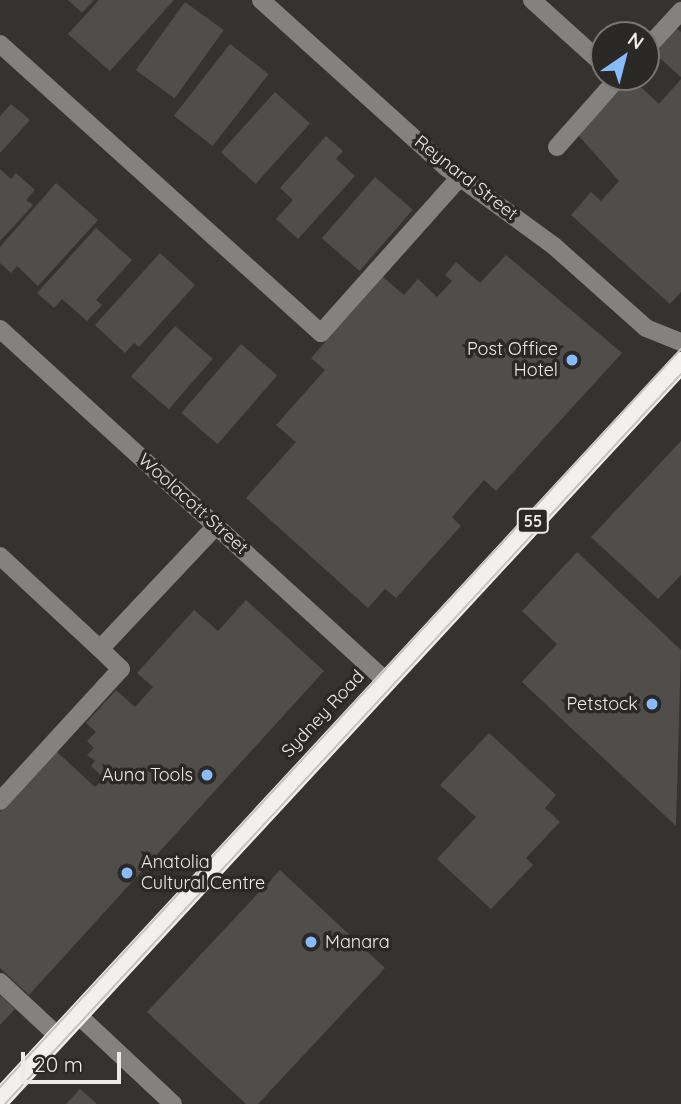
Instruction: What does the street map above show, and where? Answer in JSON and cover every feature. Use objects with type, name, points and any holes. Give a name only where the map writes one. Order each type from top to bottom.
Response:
[{"type":"highway","name":"Sydney Road","points":[[0,1098],[681,362]]},
{"type":"street","name":"Reynard Street","points":[[261,0],[459,178],[554,246],[646,328],[681,342]]},
{"type":"street","points":[[532,0],[590,52]]},
{"type":"street","points":[[660,33],[681,11]]},
{"type":"street","points":[[0,44],[321,333],[459,178]]},
{"type":"street","points":[[557,147],[606,91]]},
{"type":"street","name":"Woolacott Street","points":[[0,329],[385,680]]},
{"type":"street","points":[[100,649],[217,525]]},
{"type":"street","points":[[0,556],[121,669],[0,801]]},
{"type":"street","points":[[0,982],[58,1036]]},
{"type":"street","points":[[78,1015],[173,1104]]},
{"type":"building","points":[[68,0],[94,0],[82,13]]},
{"type":"building","points":[[99,0],[174,0],[110,71],[68,34]]},
{"type":"building","points":[[185,2],[224,30],[174,98],[136,70]]},
{"type":"building","points":[[676,28],[681,32],[681,77],[660,58],[660,46]]},
{"type":"building","points":[[230,44],[269,74],[213,146],[174,116]]},
{"type":"building","points":[[681,79],[681,292],[670,304],[571,215],[591,192],[601,201],[619,181],[578,135],[619,91],[645,91],[659,104]]},
{"type":"building","points":[[275,92],[310,123],[256,184],[221,152]]},
{"type":"building","points":[[11,104],[30,120],[0,153],[0,116]]},
{"type":"building","points":[[326,136],[343,151],[336,159],[355,176],[298,239],[276,219],[293,200],[280,188]]},
{"type":"building","points":[[0,169],[11,179],[16,173],[35,190],[26,200],[33,205],[0,241]]},
{"type":"building","points":[[375,177],[413,210],[360,271],[322,238]]},
{"type":"building","points":[[56,183],[98,220],[38,286],[17,266],[11,273],[0,263],[0,247]]},
{"type":"building","points":[[96,228],[132,260],[96,300],[102,305],[87,321],[62,299],[54,308],[37,293]]},
{"type":"building","points":[[160,253],[195,285],[139,347],[134,343],[125,353],[95,325]]},
{"type":"building","points":[[506,255],[622,353],[496,491],[484,480],[452,517],[461,526],[396,598],[385,589],[368,608],[246,498],[296,442],[276,425],[325,370],[311,358],[383,277],[404,295],[418,279],[437,297],[452,281],[445,275],[456,262],[480,283]]},
{"type":"building","points":[[175,326],[213,359],[169,409],[131,377]]},
{"type":"building","points":[[241,344],[277,375],[218,444],[181,413]]},
{"type":"building","points":[[681,441],[681,575],[658,599],[591,537]]},
{"type":"building","points":[[577,552],[681,650],[676,826],[522,682],[557,644],[522,611]]},
{"type":"building","points":[[246,600],[324,671],[29,995],[0,968],[0,812],[55,750],[95,787],[104,778],[91,766],[95,761],[87,755],[94,748],[87,741],[96,732],[86,723],[116,690],[135,707],[153,687],[137,673],[194,610],[218,631]]},
{"type":"building","points":[[489,733],[556,795],[545,808],[560,822],[526,858],[533,865],[491,909],[437,859],[476,817],[440,785]]},
{"type":"building","points":[[280,870],[385,968],[258,1104],[246,1104],[147,1012]]},
{"type":"building","points":[[0,995],[15,1009],[0,1025]]},
{"type":"building","points":[[80,1089],[97,1104],[66,1104]]},
{"type":"tram line","points":[[0,1087],[681,349]]},
{"type":"tram line","points":[[5,1104],[681,374]]},
{"type":"place","name":"Post Office Hotel","points":[[572,360]]},
{"type":"place","name":"Petstock","points":[[652,704]]},
{"type":"place","name":"Auna Tools","points":[[207,775]]},
{"type":"place","name":"Anatolia Cultural Centre","points":[[127,873]]},
{"type":"place","name":"Manara","points":[[311,942]]}]
